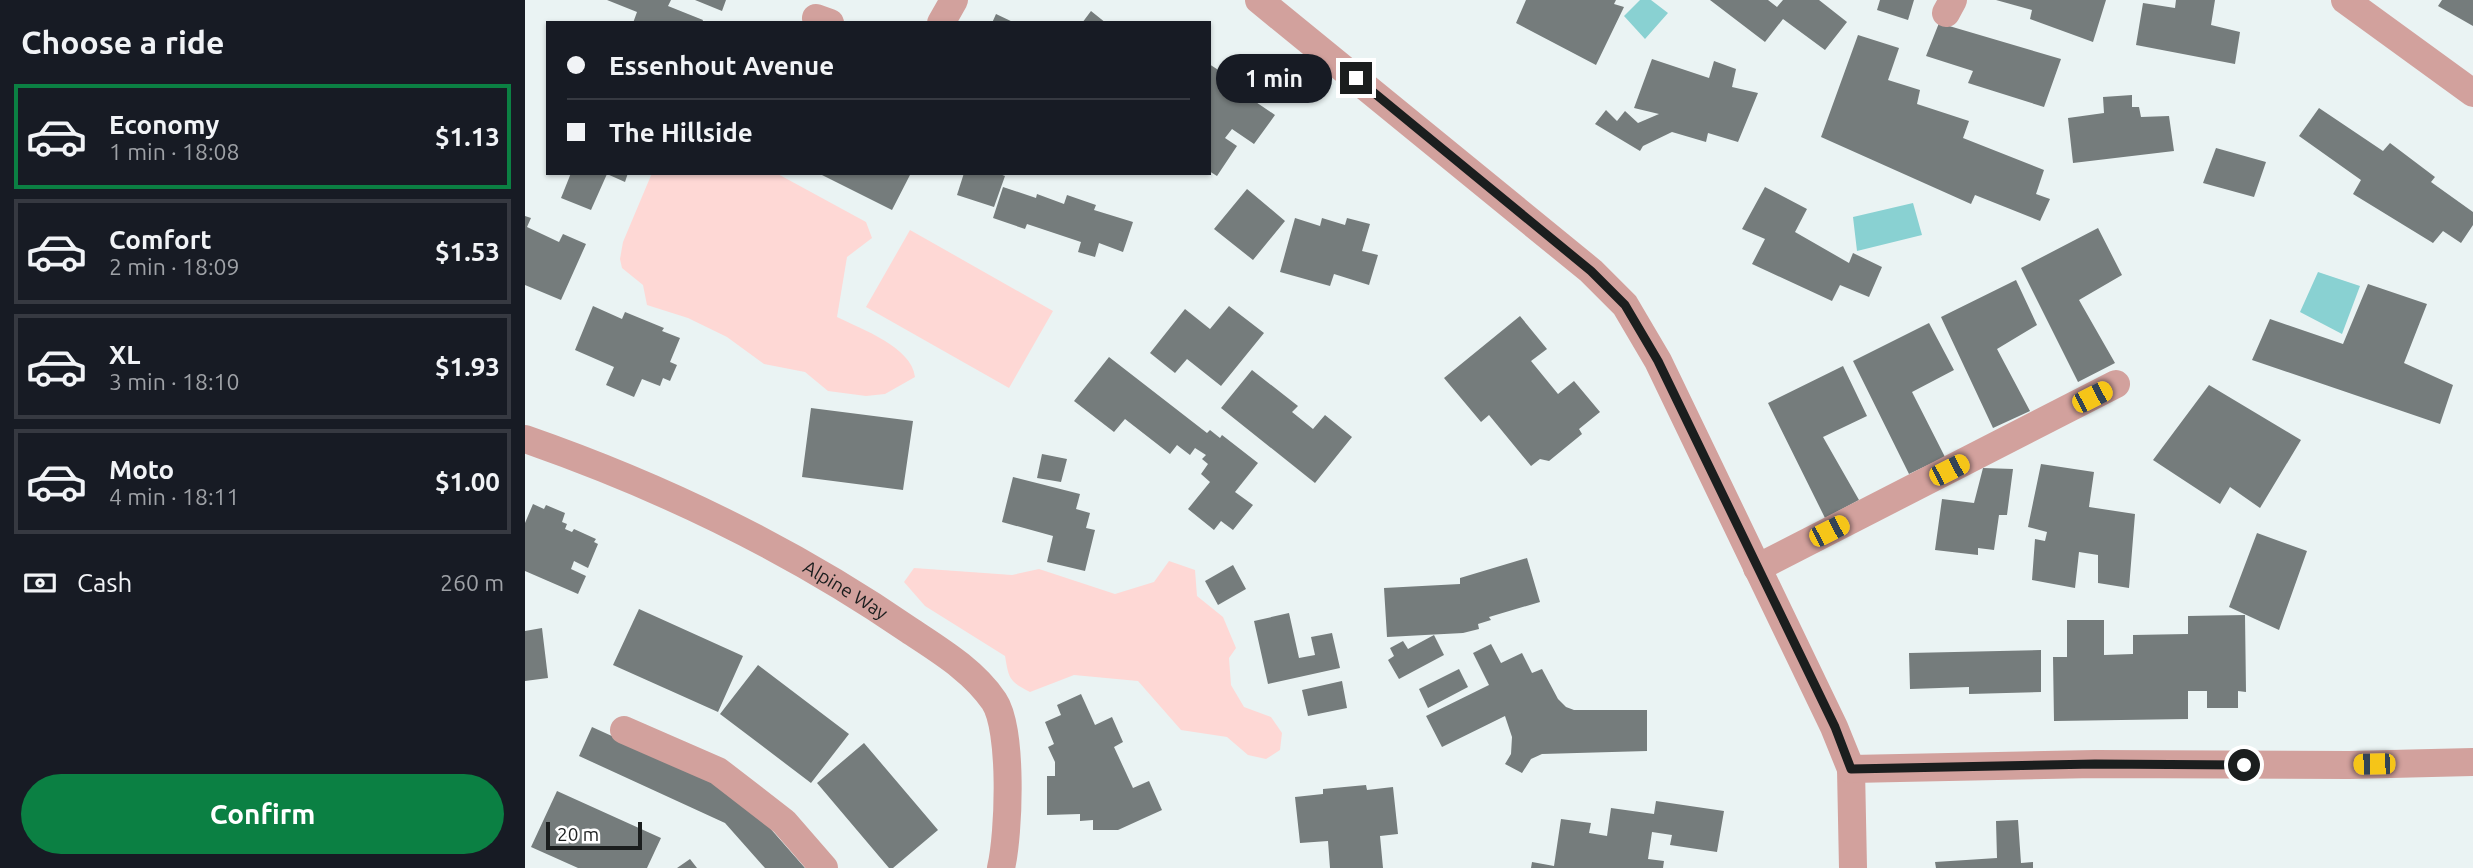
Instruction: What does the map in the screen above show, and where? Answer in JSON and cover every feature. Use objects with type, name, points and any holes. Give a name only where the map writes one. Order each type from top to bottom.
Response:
[{"type":"street","points":[[942,21],[954,0]]},
{"type":"street","points":[[1259,0],[1591,271],[1625,305],[1658,361],[1835,727],[1851,769],[1853,868]]},
{"type":"street","points":[[2345,0],[2473,93]]},
{"type":"street","points":[[1757,568],[2116,384]]},
{"type":"street","name":"Alpine Way","points":[[525,439],[663,493],[795,558],[862,598],[971,675],[994,701],[1003,719],[1007,824],[1001,868]]},
{"type":"street","points":[[624,730],[718,771],[784,822],[824,868]]},
{"type":"street","points":[[1851,769],[2095,764],[2349,765],[2473,762]]},
{"type":"shaded area","points":[[651,175],[780,175],[866,222],[872,238],[847,257],[837,317],[895,348],[912,366],[915,377],[885,394],[866,396],[828,391],[805,372],[764,364],[727,337],[688,318],[647,305],[643,285],[622,268],[620,259],[623,242]]},
{"type":"shaded area","points":[[910,230],[1053,311],[1009,388],[866,307]]},
{"type":"shaded area","points":[[1169,561],[1195,570],[1197,596],[1223,617],[1236,648],[1229,658],[1231,685],[1244,707],[1271,717],[1282,733],[1280,750],[1266,759],[1248,755],[1227,737],[1181,730],[1138,681],[1074,675],[1030,692],[1011,678],[1005,656],[925,606],[904,582],[914,568],[1012,575],[1039,569],[1115,594],[1154,582]]},
{"type":"water","points":[[1640,0],[1651,0],[1668,13],[1645,39],[1624,16]]},
{"type":"water","points":[[1913,203],[1922,235],[1857,251],[1853,217]]},
{"type":"water","points":[[2318,272],[2360,286],[2342,334],[2300,312]]},
{"type":"building","points":[[607,0],[671,0],[668,6],[703,20],[634,21],[637,12]]},
{"type":"building","points":[[695,0],[726,0],[722,11]]},
{"type":"building","points":[[1526,0],[1616,0],[1614,4],[1624,7],[1596,65],[1516,23]]},
{"type":"building","points":[[1710,0],[1768,0],[1777,7],[1783,0],[1819,0],[1847,22],[1825,50],[1783,19],[1765,42]]},
{"type":"building","points":[[1880,0],[1914,0],[1908,20],[1877,10]]},
{"type":"building","points":[[1996,0],[2106,0],[2093,42],[2030,19],[2032,10]]},
{"type":"building","points":[[2176,0],[2215,0],[2211,25],[2240,32],[2235,64],[2136,45],[2143,3],[2175,8]]},
{"type":"building","points":[[2442,0],[2473,0],[2473,26],[2438,6]]},
{"type":"building","points":[[1091,11],[1104,21],[1084,21]]},
{"type":"building","points":[[996,14],[1011,21],[993,21]]},
{"type":"building","points":[[1939,23],[2061,59],[2044,107],[1968,83],[1973,71],[1926,56]]},
{"type":"building","points":[[1858,35],[1899,48],[1888,80],[1920,90],[1917,104],[1969,121],[1963,138],[2044,170],[2036,194],[2050,199],[2040,221],[1975,195],[1971,204],[1821,137]]},
{"type":"building","points":[[1652,59],[1709,78],[1714,61],[1736,69],[1732,87],[1758,93],[1738,142],[1708,133],[1706,142],[1672,132],[1643,146],[1640,151],[1595,124],[1606,110],[1617,121],[1625,111],[1638,123],[1659,114],[1634,108]]},
{"type":"building","points":[[1211,65],[1248,89],[1244,94],[1275,115],[1254,144],[1232,129],[1225,138],[1237,146],[1217,176],[1211,172]]},
{"type":"building","points":[[2132,95],[2132,107],[2139,107],[2141,117],[2169,116],[2174,151],[2073,163],[2068,118],[2104,113],[2103,97]]},
{"type":"building","points":[[2319,108],[2383,151],[2390,143],[2435,177],[2431,182],[2473,212],[2473,225],[2461,243],[2443,231],[2433,243],[2353,194],[2361,180],[2299,136]]},
{"type":"building","points":[[2216,148],[2266,162],[2254,197],[2203,183]]},
{"type":"building","points":[[570,175],[607,175],[591,210],[561,198]]},
{"type":"building","points":[[609,175],[627,175],[625,182]]},
{"type":"building","points":[[822,175],[910,175],[892,210]]},
{"type":"building","points":[[963,175],[1005,176],[994,207],[957,195]]},
{"type":"building","points":[[1003,187],[1036,198],[1037,194],[1064,204],[1067,195],[1096,205],[1094,210],[1133,222],[1123,252],[1099,243],[1095,257],[1078,252],[1081,242],[1027,224],[1025,229],[993,218]]},
{"type":"building","points":[[1765,187],[1807,209],[1795,232],[1849,263],[1853,253],[1882,267],[1869,297],[1840,285],[1832,301],[1752,264],[1765,239],[1742,229]]},
{"type":"building","points":[[1247,189],[1285,221],[1253,260],[1214,229]]},
{"type":"building","points":[[525,216],[531,218],[527,227],[559,242],[563,234],[586,244],[561,300],[525,285]]},
{"type":"building","points":[[1295,218],[1320,226],[1322,218],[1345,225],[1347,218],[1370,224],[1362,251],[1378,255],[1369,285],[1334,274],[1330,286],[1280,272]]},
{"type":"building","points":[[2098,228],[2122,275],[2079,300],[2115,363],[2078,382],[2021,268]]},
{"type":"building","points":[[2016,280],[2037,325],[1997,349],[2030,411],[1993,428],[1941,317]]},
{"type":"building","points":[[2368,284],[2427,304],[2404,363],[2453,385],[2440,424],[2252,360],[2270,319],[2343,344]]},
{"type":"building","points":[[593,306],[622,319],[625,312],[664,328],[662,331],[680,338],[670,362],[677,365],[670,381],[663,378],[660,386],[642,379],[634,397],[606,385],[614,367],[575,350]]},
{"type":"building","points":[[1229,306],[1264,333],[1221,386],[1187,359],[1175,373],[1150,353],[1185,309],[1210,329]]},
{"type":"building","points":[[1520,316],[1547,349],[1531,361],[1558,394],[1574,381],[1600,412],[1579,429],[1582,434],[1549,461],[1540,459],[1531,466],[1489,415],[1481,422],[1444,378]]},
{"type":"building","points":[[1929,323],[1954,370],[1912,392],[1945,457],[1909,474],[1853,361]]},
{"type":"building","points":[[1109,357],[1207,433],[1210,430],[1220,438],[1222,435],[1258,463],[1235,492],[1253,505],[1233,530],[1221,521],[1214,530],[1188,509],[1210,482],[1201,474],[1208,464],[1202,459],[1206,455],[1195,448],[1190,455],[1177,445],[1170,454],[1125,419],[1114,432],[1074,401]]},
{"type":"building","points":[[1843,366],[1867,416],[1823,437],[1859,500],[1825,518],[1768,403]]},
{"type":"building","points":[[1252,370],[1298,406],[1292,412],[1313,429],[1325,415],[1352,437],[1315,483],[1221,408]]},
{"type":"building","points":[[2209,385],[2301,440],[2260,508],[2230,487],[2220,504],[2153,460]]},
{"type":"building","points":[[811,408],[913,421],[903,490],[802,477]]},
{"type":"building","points":[[1042,454],[1067,459],[1061,482],[1037,478]]},
{"type":"building","points":[[2041,464],[2094,472],[2089,507],[2135,514],[2129,588],[2098,583],[2098,555],[2079,552],[2075,588],[2032,580],[2035,539],[2045,541],[2047,532],[2028,527]]},
{"type":"building","points":[[1983,468],[2013,469],[2007,515],[1999,515],[1994,550],[1978,548],[1978,555],[1935,550],[1942,499],[1974,503]]},
{"type":"building","points":[[1013,477],[1080,494],[1076,509],[1090,513],[1086,528],[1095,530],[1085,571],[1047,562],[1053,536],[1002,522]]},
{"type":"building","points":[[533,504],[544,509],[546,505],[565,513],[562,522],[567,524],[565,529],[572,532],[574,529],[596,539],[594,542],[598,544],[588,568],[574,561],[571,569],[586,576],[578,594],[525,571],[525,523]]},
{"type":"building","points":[[2257,533],[2307,551],[2279,630],[2229,607]]},
{"type":"building","points":[[1527,558],[1540,602],[1489,617],[1491,620],[1478,624],[1479,629],[1463,633],[1387,637],[1384,588],[1460,584],[1460,578]]},
{"type":"building","points":[[1233,565],[1246,589],[1218,605],[1205,581]]},
{"type":"building","points":[[639,609],[743,656],[718,712],[613,665]]},
{"type":"building","points":[[1289,613],[1299,658],[1315,655],[1311,637],[1332,633],[1340,668],[1268,684],[1254,621]]},
{"type":"building","points":[[2245,615],[2246,692],[2238,691],[2238,708],[2207,708],[2207,691],[2188,691],[2188,719],[2054,721],[2053,657],[2067,657],[2067,620],[2104,620],[2104,655],[2133,654],[2133,635],[2188,634],[2188,616]]},
{"type":"building","points":[[542,628],[548,678],[525,681],[525,631]]},
{"type":"building","points":[[1434,635],[1444,655],[1399,679],[1388,660],[1394,656],[1390,648],[1403,641],[1408,649]]},
{"type":"building","points":[[1491,644],[1501,663],[1522,653],[1532,673],[1542,669],[1558,699],[1566,707],[1574,710],[1647,710],[1647,751],[1542,754],[1531,759],[1522,773],[1505,764],[1511,754],[1512,737],[1505,716],[1442,747],[1426,716],[1489,685],[1473,653]]},
{"type":"building","points":[[2041,650],[2041,692],[1969,694],[1969,687],[1910,689],[1909,653]]},
{"type":"building","points":[[758,665],[849,734],[811,783],[720,714]]},
{"type":"building","points":[[1459,669],[1468,687],[1428,708],[1419,689]]},
{"type":"building","points":[[1342,681],[1347,708],[1308,716],[1302,690]]},
{"type":"building","points":[[1081,694],[1095,725],[1112,717],[1123,742],[1114,747],[1133,788],[1149,781],[1162,810],[1118,830],[1093,830],[1093,820],[1080,821],[1080,814],[1047,815],[1047,776],[1055,776],[1055,762],[1048,747],[1054,744],[1045,722],[1061,715],[1057,705]]},
{"type":"building","points":[[592,727],[740,794],[805,868],[765,868],[725,823],[579,756]]},
{"type":"building","points":[[864,743],[938,830],[893,868],[889,868],[817,783]]},
{"type":"building","points":[[1366,785],[1367,790],[1393,787],[1398,834],[1380,836],[1383,868],[1330,868],[1328,841],[1300,843],[1295,797],[1323,794],[1323,789]]},
{"type":"building","points":[[557,791],[661,838],[647,868],[578,868],[531,847]]},
{"type":"building","points":[[1656,801],[1724,811],[1717,852],[1670,845],[1672,835],[1652,832],[1648,859],[1664,861],[1663,868],[1531,868],[1532,862],[1554,866],[1561,819],[1591,823],[1589,833],[1607,836],[1611,808],[1654,814]]},
{"type":"building","points":[[2018,820],[2021,863],[2033,862],[2033,868],[1936,868],[1935,862],[1997,858],[1996,821]]},
{"type":"building","points":[[690,859],[697,868],[677,868]]},
{"type":"route","points":[[1356,78],[1591,271],[1625,305],[1658,361],[1835,727],[1851,769],[2095,764],[2244,765]]}]
